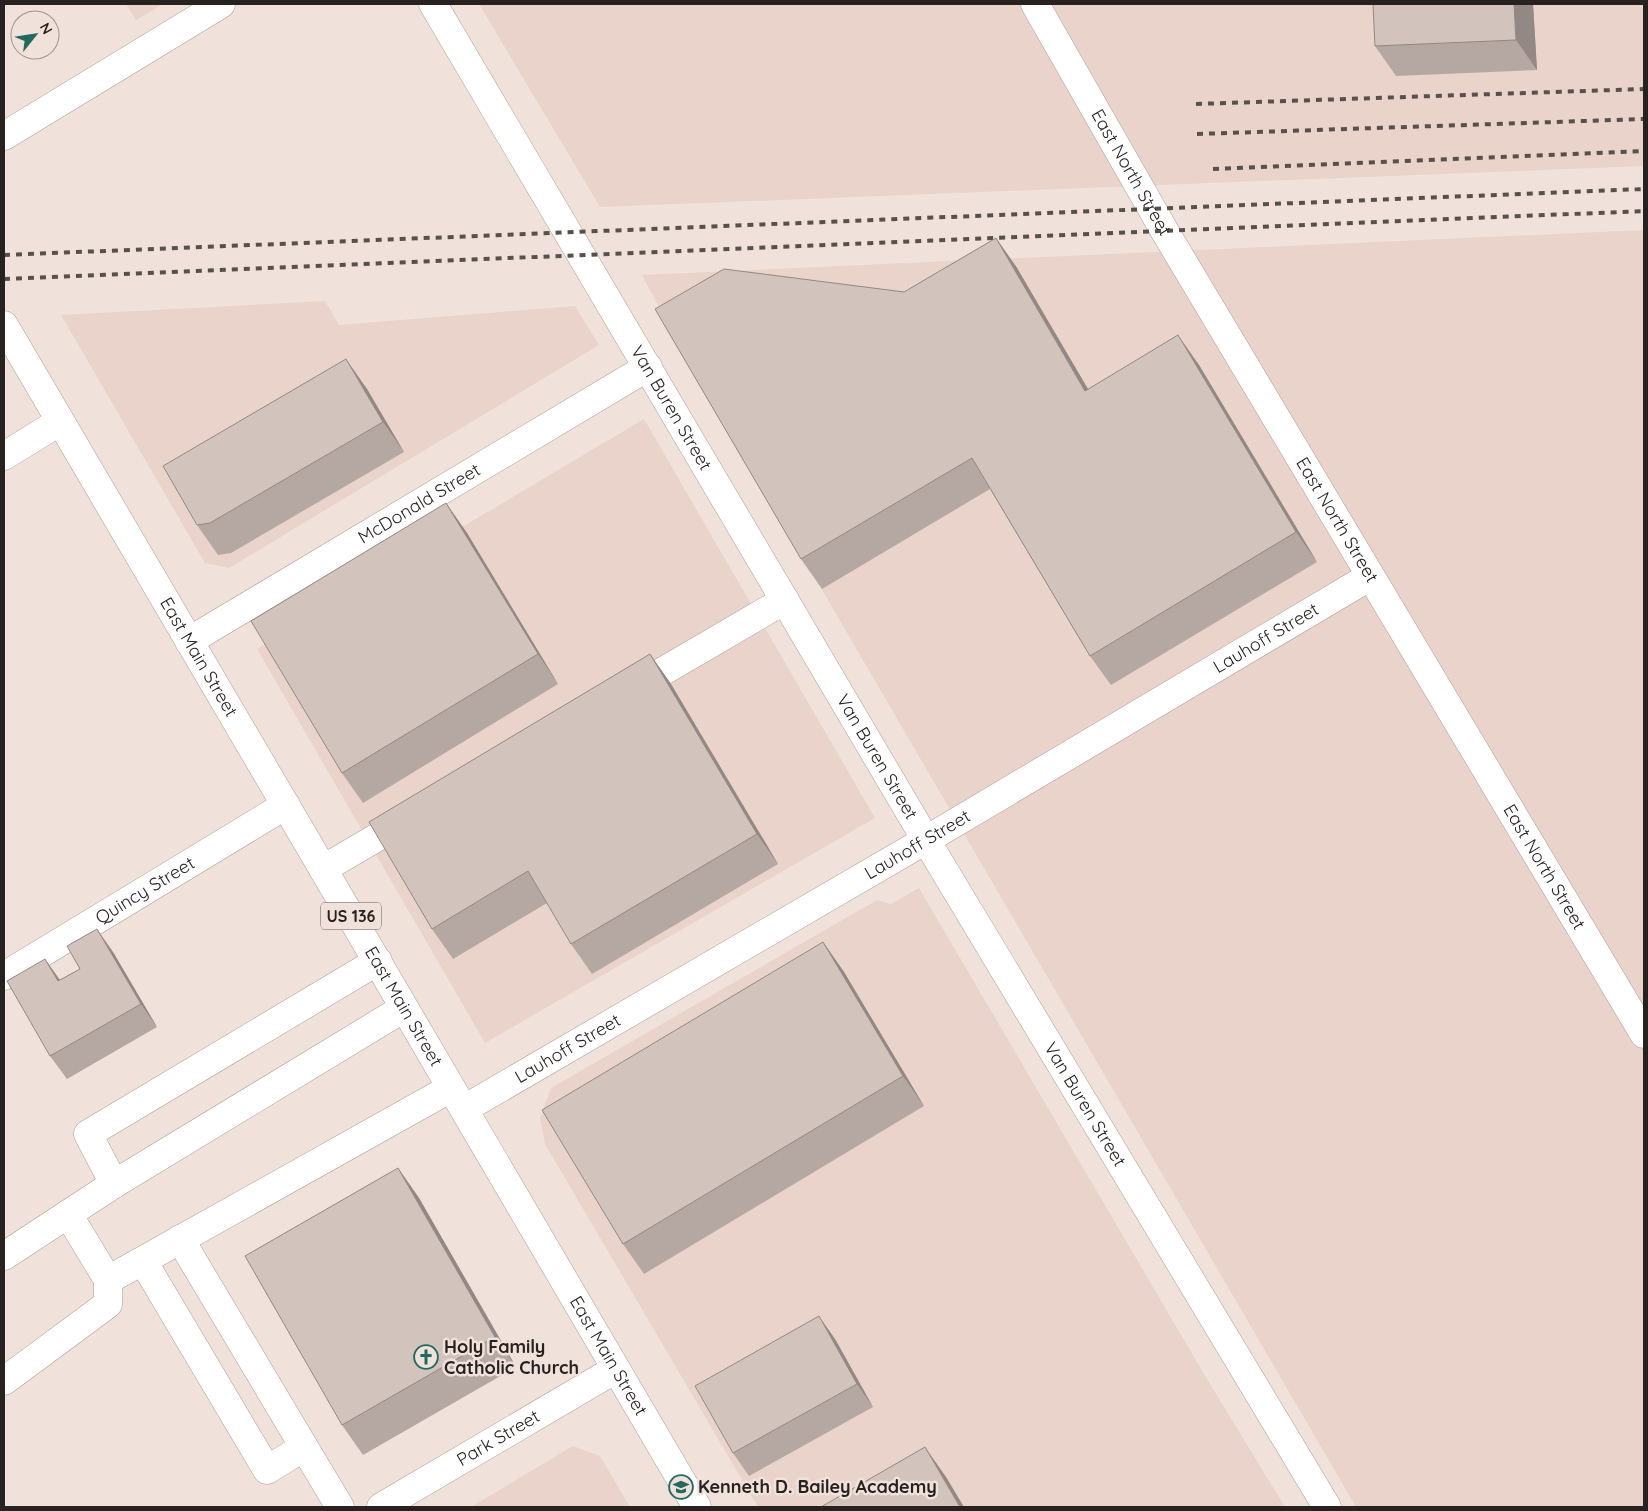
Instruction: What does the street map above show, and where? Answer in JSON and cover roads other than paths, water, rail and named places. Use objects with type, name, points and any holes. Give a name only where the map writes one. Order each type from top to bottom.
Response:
[{"type":"street","points":[[4,136],[221,4]]},
{"type":"street","name":"Van Buren Street","points":[[433,4],[926,840],[1327,1507]]},
{"type":"street","name":"East North Street","points":[[1035,4],[1164,230],[1369,577],[1644,1034]]},
{"type":"street","name":"East Main Street","points":[[4,325],[59,422],[378,961],[697,1507]]},
{"type":"street","name":"McDonald Street","points":[[189,642],[648,367]]},
{"type":"street","points":[[4,456],[59,422]]},
{"type":"street","name":"Lauhoff Street","points":[[108,1280],[180,1239],[457,1098],[926,840],[1369,577]]},
{"type":"street","points":[[612,701],[785,600]]},
{"type":"street","points":[[323,869],[436,804]]},
{"type":"street","name":"Quincy Street","points":[[4,976],[286,805]]},
{"type":"street","points":[[114,1184],[88,1134],[378,961]]},
{"type":"street","points":[[4,1256],[114,1184],[404,1008]]},
{"type":"street","points":[[4,1381],[108,1304],[108,1280],[68,1214]]},
{"type":"street","points":[[180,1239],[340,1507]]},
{"type":"street","points":[[143,1261],[267,1470],[304,1447]]},
{"type":"street","name":"Park Street","points":[[381,1507],[616,1370]]},
{"type":"railway","points":[[1196,104],[1644,89]]},
{"type":"railway","points":[[1197,134],[1644,119]]},
{"type":"railway","points":[[1213,169],[1644,151]]},
{"type":"railway","points":[[4,255],[1644,189]]},
{"type":"railway","points":[[4,279],[1644,211]]},
{"type":"place","name":"Holy Family Catholic Church","points":[[426,1357]]},
{"type":"place","name":"Kenneth D. Bailey Academy","points":[[681,1487]]}]
